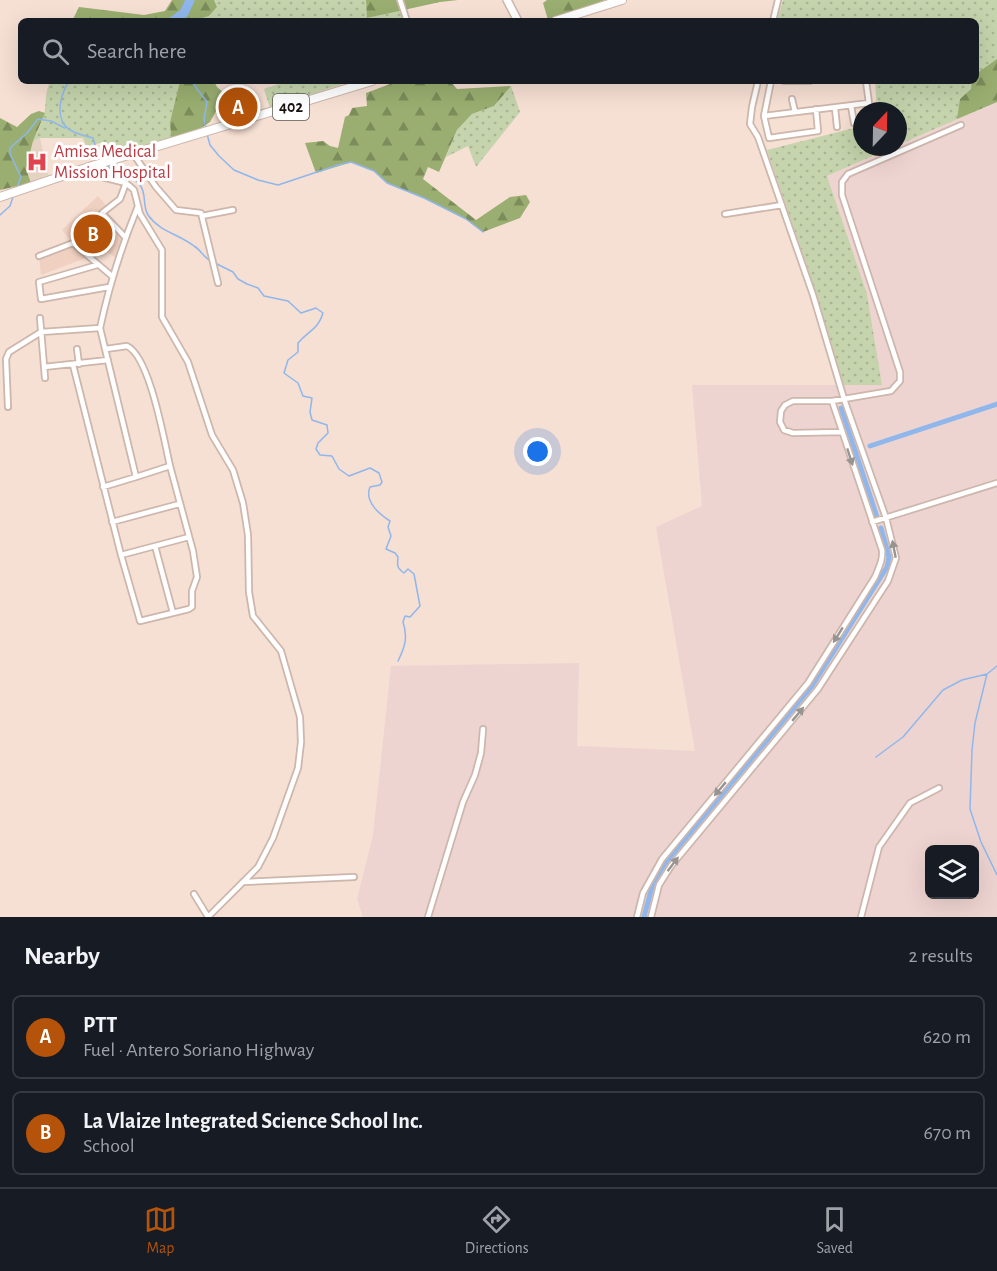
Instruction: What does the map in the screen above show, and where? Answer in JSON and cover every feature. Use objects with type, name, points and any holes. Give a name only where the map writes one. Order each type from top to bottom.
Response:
[{"type":"main road","points":[[565,18],[622,0]]},
{"type":"main road","name":"402","points":[[0,197],[362,84]]},
{"type":"street","points":[[400,0],[406,18]]},
{"type":"street","points":[[507,0],[516,18]]},
{"type":"street","points":[[773,18],[778,0]]},
{"type":"street","points":[[651,917],[660,885],[670,866],[818,689],[888,581],[896,558],[886,518],[844,399],[819,314],[758,137],[750,124],[757,84]]},
{"type":"street","points":[[770,84],[764,116],[769,138],[818,131],[816,109]]},
{"type":"street","points":[[866,84],[869,102]]},
{"type":"street","points":[[792,99],[795,112]]},
{"type":"street","points":[[764,116],[851,106],[853,114]]},
{"type":"street","points":[[835,108],[837,127]]},
{"type":"street","points":[[842,432],[793,433],[784,430],[780,422],[784,405],[793,401],[832,401],[891,391],[900,381],[900,372],[842,195],[842,182],[848,174],[961,126]]},
{"type":"street","points":[[134,155],[156,187],[176,210],[199,212],[202,216],[218,283]]},
{"type":"street","points":[[87,168],[98,176],[126,183],[134,190],[140,214],[162,250],[162,316],[188,362],[212,435],[233,470],[243,503],[248,535],[249,592],[253,616],[281,651],[300,717],[301,742],[298,768],[273,838],[258,867],[208,917],[194,894]]},
{"type":"street","points":[[125,237],[102,213],[120,199],[126,183]]},
{"type":"street","points":[[725,214],[782,205]]},
{"type":"street","points":[[136,477],[100,328],[125,237],[138,206]]},
{"type":"street","points":[[202,216],[233,210]]},
{"type":"street","points":[[39,256],[73,243],[96,265],[113,277]]},
{"type":"street","points":[[96,265],[39,282],[41,299],[110,287]]},
{"type":"street","points":[[40,318],[45,378]]},
{"type":"street","points":[[8,407],[7,355],[41,332],[100,328]]},
{"type":"street","points":[[77,349],[76,365],[103,487],[140,621],[192,607],[192,591],[197,577],[151,388],[138,354],[127,346],[106,349]]},
{"type":"street","points":[[44,367],[108,360]]},
{"type":"street","points":[[637,917],[645,888],[662,859],[808,683],[875,577],[883,558],[832,401]]},
{"type":"street","points":[[103,487],[170,466]]},
{"type":"street","points":[[872,522],[997,483]]},
{"type":"street","points":[[112,522],[179,504]]},
{"type":"street","points":[[121,555],[189,537]]},
{"type":"street","points":[[155,546],[173,613]]},
{"type":"street","points":[[428,917],[463,802],[475,775],[481,753],[483,729]]},
{"type":"street","points":[[739,766],[748,773]]},
{"type":"street","points":[[861,917],[879,847],[910,803],[939,788]]},
{"type":"street","points":[[243,882],[354,877]]},
{"type":"shaded area","points":[[997,102],[997,917],[363,917],[357,899],[373,835],[391,666],[579,663],[577,746],[695,751],[656,527],[702,506],[692,385],[882,385],[867,294],[827,176],[873,156],[907,156],[907,141]]},
{"type":"shaded area","name":"Amisa Medical Mission Hospital","points":[[40,138],[49,177],[31,183],[26,169],[33,141]]},
{"type":"shaded area","points":[[98,196],[108,208],[102,213],[125,237],[118,259],[95,245],[88,257],[41,275],[39,256],[73,243],[62,230]]},
{"type":"green space","points":[[172,0],[214,0],[217,7],[209,16],[203,18],[74,18],[79,7],[144,15],[165,11]]},
{"type":"green space","points":[[214,0],[366,0],[368,18],[203,18],[209,16],[217,7]]},
{"type":"green space","points":[[366,0],[458,0],[367,18]]},
{"type":"green space","points":[[547,0],[605,0],[554,18],[547,18],[543,3]]},
{"type":"green space","points":[[783,0],[997,0],[997,102],[907,141],[907,102],[876,102],[875,84],[979,84],[979,18],[778,18]]},
{"type":"green space","points":[[403,9],[406,18],[368,18]]},
{"type":"green space","points":[[997,59],[997,102],[957,119],[960,99],[971,89],[972,84],[979,84],[979,72]]},
{"type":"green space","points":[[50,84],[179,84],[170,122],[171,138],[111,157],[106,142],[86,146],[83,138],[40,138],[33,141],[45,110]]},
{"type":"green space","points":[[179,84],[216,84],[231,99],[220,104],[210,122],[201,128],[171,138],[170,122]]},
{"type":"green space","points":[[278,84],[343,84],[270,108],[264,89]]},
{"type":"green space","points":[[390,84],[453,84],[457,89],[511,86],[494,106],[472,114],[457,130],[439,172],[428,167],[423,179],[476,220],[510,197],[526,195],[530,202],[520,218],[483,232],[466,219],[387,183],[374,171],[352,162],[316,173],[305,143],[323,141],[338,148],[345,117],[349,115],[352,108],[367,106],[366,93]]},
{"type":"green space","points":[[511,86],[520,112],[476,167],[468,146],[446,157],[457,130],[472,114],[494,106]]},
{"type":"green space","points":[[39,111],[45,113],[33,141],[26,169],[31,183],[0,190],[0,118],[17,127],[31,114]]},
{"type":"green space","points":[[853,128],[853,156],[873,156],[827,176],[867,294],[882,385],[842,385],[808,269],[767,150]]},
{"type":"waterway","points":[[177,18],[184,13],[190,0]]},
{"type":"waterway","points":[[68,84],[61,99],[62,120],[70,130],[93,138],[101,161]]},
{"type":"waterway","points":[[193,84],[207,102],[204,119],[206,129]]},
{"type":"waterway","points":[[17,187],[21,177],[10,154],[10,148],[27,133],[38,119],[51,121],[65,128]]},
{"type":"waterway","points":[[207,134],[210,145],[234,170],[258,180],[278,185],[351,162],[374,171],[387,183],[466,219],[483,232]]},
{"type":"waterway","points":[[105,164],[137,181],[143,192],[146,211],[153,221],[188,242],[211,261]]},
{"type":"waterway","points":[[0,215],[10,206],[13,197]]},
{"type":"waterway","points":[[215,263],[233,272],[238,279],[258,288],[264,296],[288,301],[301,313],[316,308],[323,313],[316,327],[298,343],[298,352],[288,360],[284,373],[298,383],[303,396],[312,398],[310,412],[312,420],[327,425],[328,433],[318,443],[316,449],[320,455],[332,456],[339,469],[349,476],[370,468],[379,473],[382,482],[380,485],[370,487],[369,497],[377,511],[390,521],[388,527],[391,536],[386,549],[395,553],[398,557],[398,566],[404,573],[408,569],[414,574],[420,606],[410,617],[405,616],[403,622],[405,642],[398,661]]},
{"type":"waterway","points":[[870,446],[997,404]]},
{"type":"waterway","points":[[841,408],[877,517]]},
{"type":"waterway","points":[[644,917],[653,883],[666,862],[812,686],[887,567],[889,557],[881,528]]},
{"type":"waterway","points":[[876,757],[903,737],[943,690],[962,680],[987,674],[997,666]]},
{"type":"waterway","points":[[987,674],[975,723],[970,809],[981,842],[997,875]]},
{"type":"place","name":"PTT","points":[[238,107]]},
{"type":"place","name":"Amisa Medical Mission Hospital","points":[[37,162]]},
{"type":"place","name":"La Vlaize Integrated Science School Inc.","points":[[93,234]]}]
